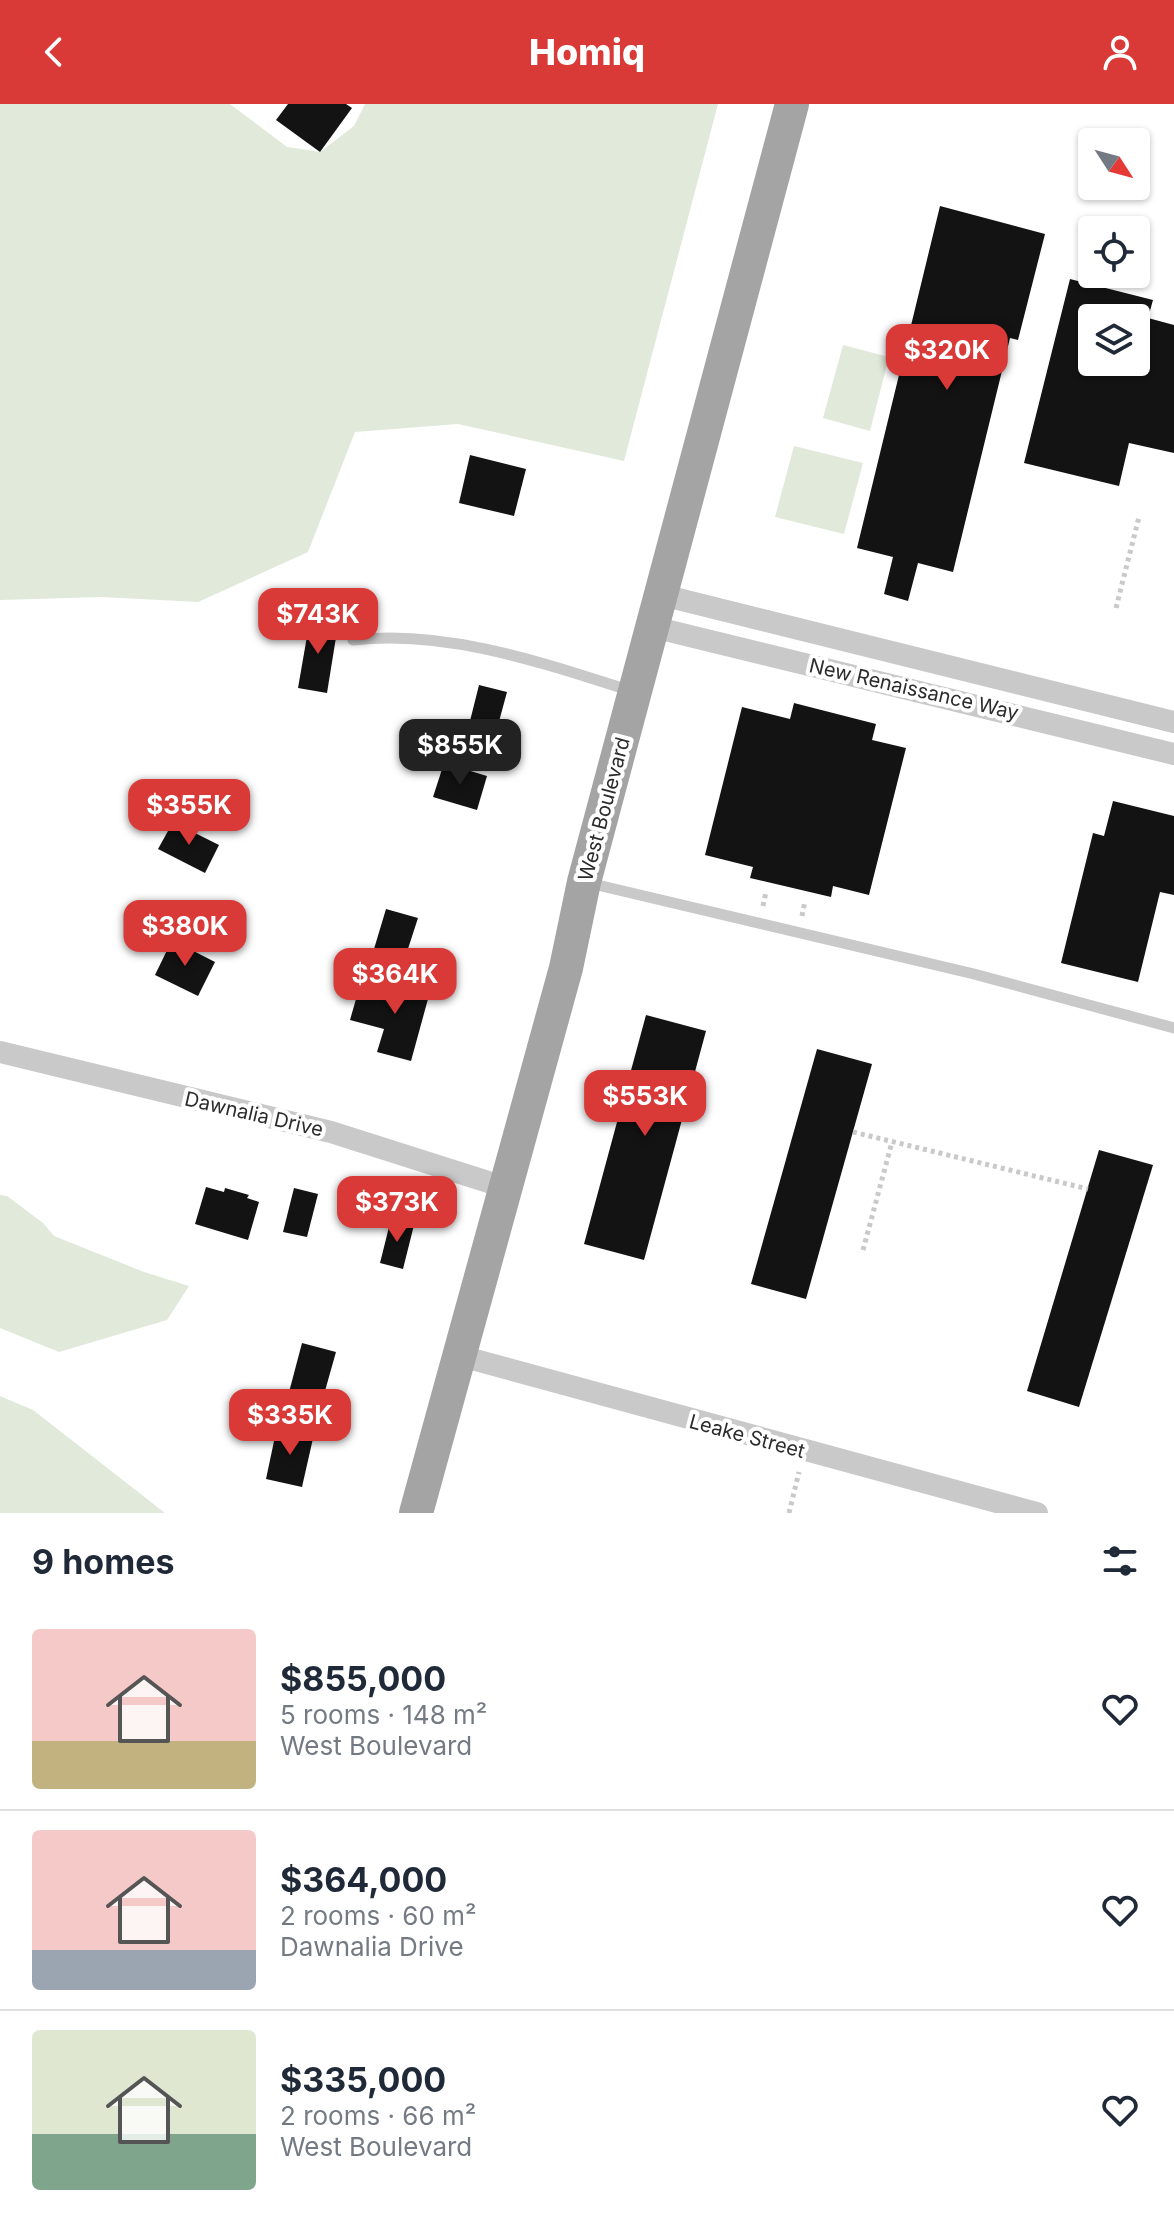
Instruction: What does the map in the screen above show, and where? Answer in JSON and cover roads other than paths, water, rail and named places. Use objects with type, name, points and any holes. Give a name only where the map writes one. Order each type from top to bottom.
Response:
[{"type":"main road","name":"West Boulevard","points":[[416,1513],[566,968],[584,882],[792,104]]},
{"type":"street","name":"New Renaissance Way","points":[[657,611],[1174,722]]},
{"type":"street","name":"New Renaissance Way","points":[[657,611],[1174,754]]},
{"type":"street","name":"Dawnalia Drive","points":[[0,1052],[331,1132],[504,1187]]},
{"type":"street","name":"Leake Street","points":[[457,1355],[1037,1513]]},
{"type":"lane","points":[[353,640],[383,636],[507,652],[635,693]]},
{"type":"lane","points":[[584,882],[961,971],[1174,1028]]}]
